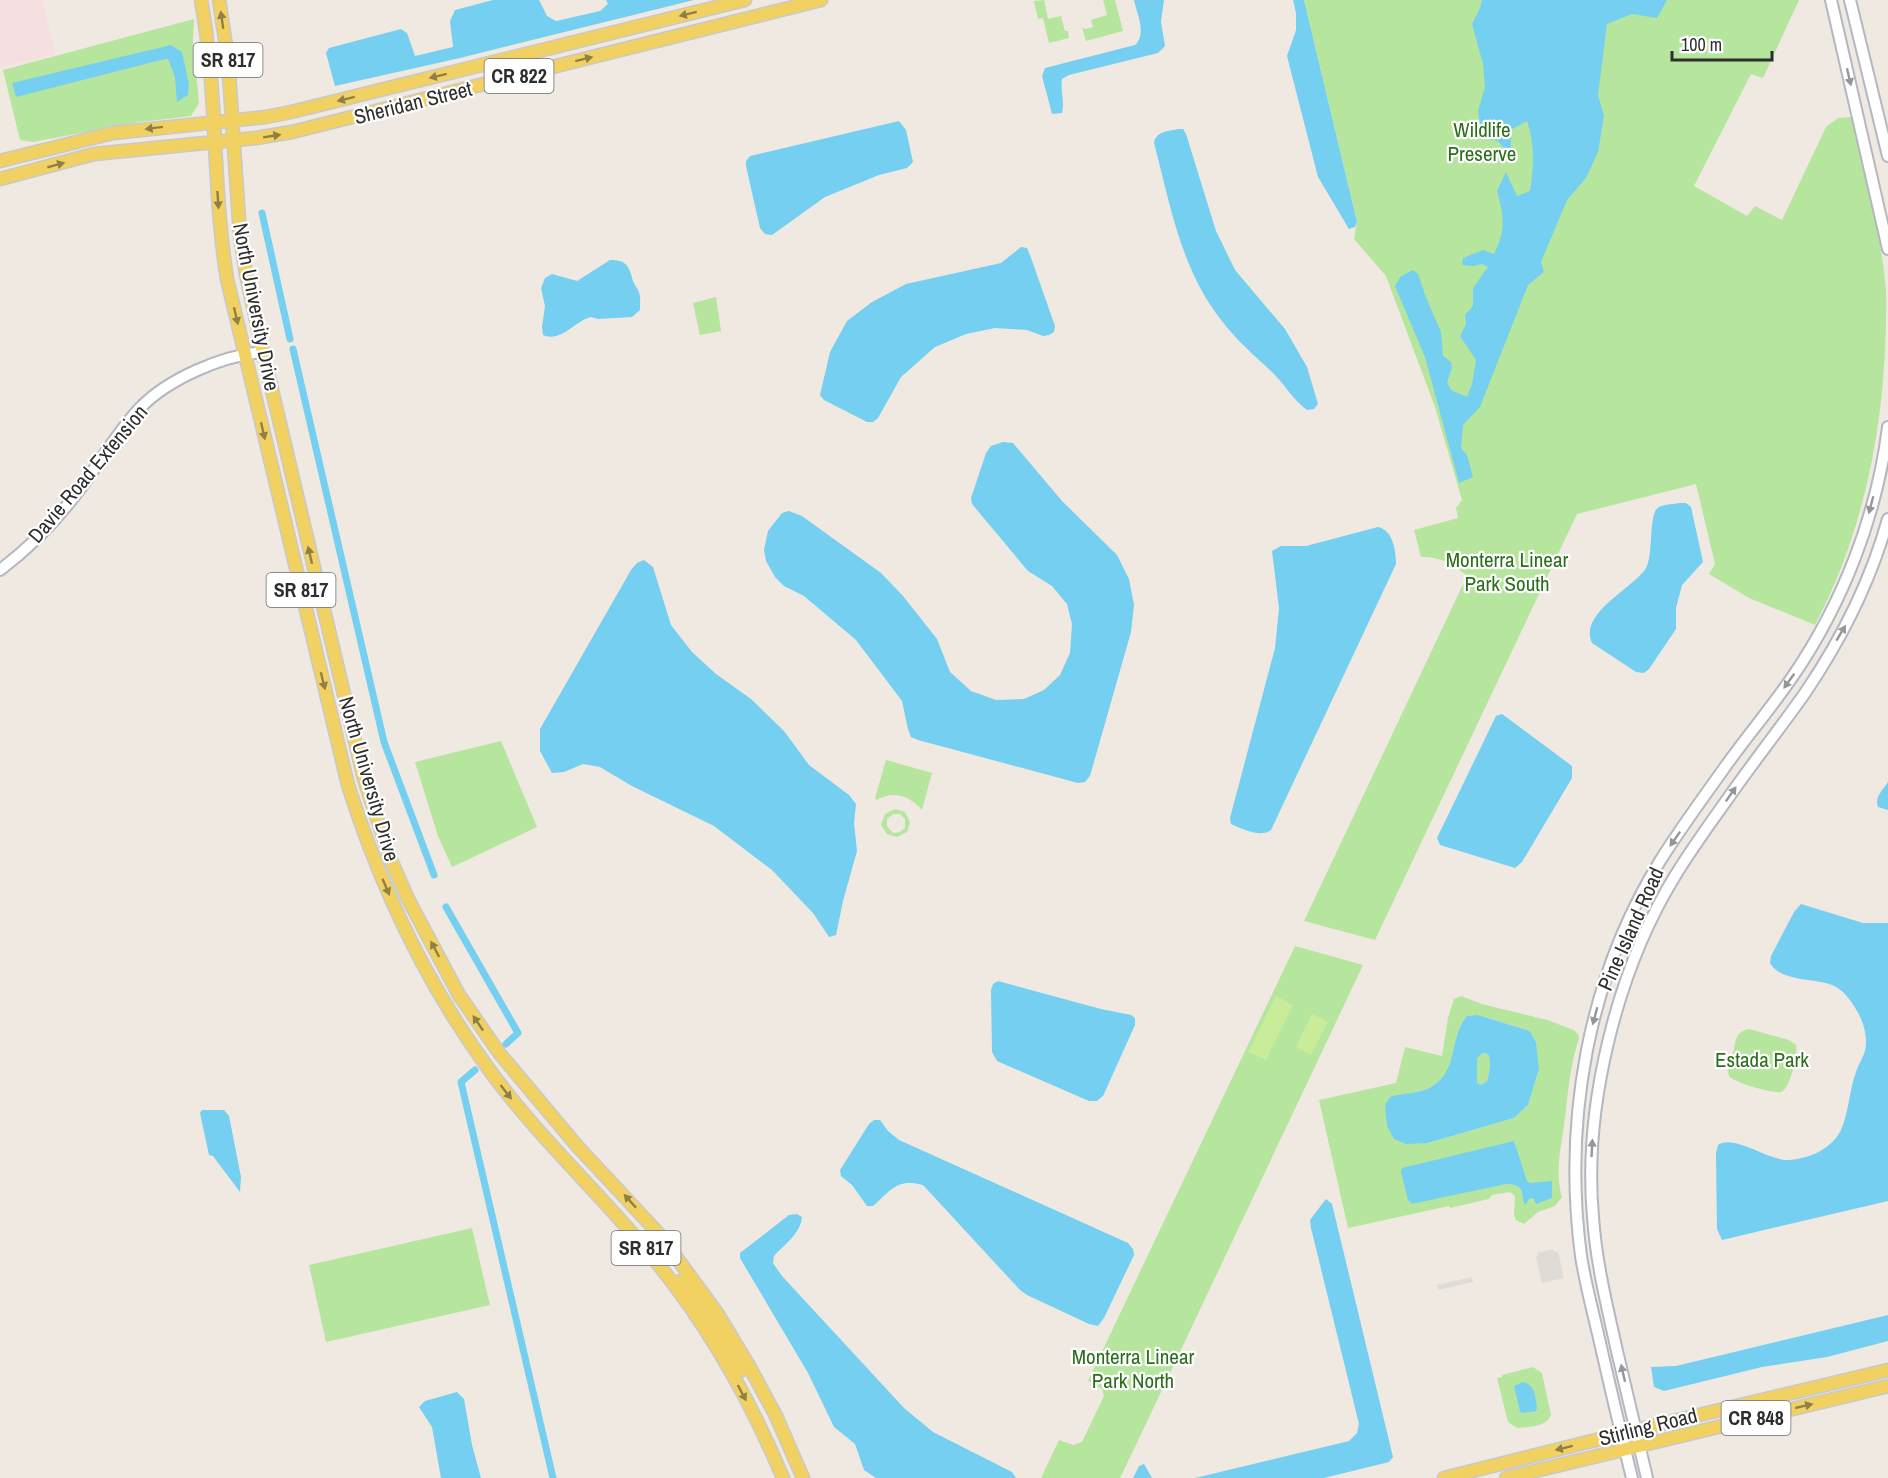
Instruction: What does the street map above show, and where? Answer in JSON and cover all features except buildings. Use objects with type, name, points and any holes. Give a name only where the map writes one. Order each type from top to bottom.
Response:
[{"type":"main road","name":"North University Drive","points":[[201,0],[225,263],[244,353],[348,785],[361,826],[395,909],[446,1006],[488,1069],[519,1108],[610,1207],[674,1284],[733,1375],[759,1424],[783,1478]]},
{"type":"main road","name":"North University Drive","points":[[219,0],[228,59],[240,235],[263,352],[364,779],[390,858],[408,899],[459,995],[500,1054],[530,1093],[660,1235],[717,1313],[765,1395],[803,1478]]},
{"type":"main road","name":"Sheridan Street","points":[[0,161],[113,132],[266,117],[328,104],[745,0]]},
{"type":"main road","name":"Sheridan Street","points":[[0,179],[94,154],[292,132],[821,0]]},
{"type":"main road","points":[[1831,0],[1888,249]]},
{"type":"main road","points":[[1850,0],[1888,156]]},
{"type":"main road","name":"Davie Road Extension","points":[[0,570],[69,504],[140,408],[193,372],[244,353],[263,352]]},
{"type":"main road","name":"Pine Island Road","points":[[1632,1478],[1585,1277],[1577,1217],[1578,1105],[1585,1056],[1604,986],[1633,913],[1660,862],[1726,766],[1794,674],[1833,607],[1864,532],[1878,479],[1888,427]]},
{"type":"main road","name":"Pine Island Road","points":[[1647,1478],[1603,1290],[1592,1215],[1593,1127],[1612,1027],[1635,959],[1652,918],[1674,876],[1812,681],[1847,622],[1863,588],[1888,519]]},
{"type":"main road","points":[[293,555],[301,565],[307,581],[322,646],[328,655],[335,658]]},
{"type":"main road","points":[[674,1284],[681,1281],[688,1287],[742,1370],[765,1395]]},
{"type":"main road","points":[[1886,1371],[1888,1385]]},
{"type":"main road","name":"Stirling Road","points":[[1444,1478],[1886,1371]]},
{"type":"main road","name":"Stirling Road","points":[[1506,1478],[1888,1385]]},
{"type":"shaded area","points":[[0,0],[42,0],[55,54],[0,68]]},
{"type":"shaded area","points":[[1553,1249],[1554,1252],[1558,1251],[1564,1278],[1542,1283],[1537,1253]]},
{"type":"shaded area","points":[[1472,1277],[1473,1282],[1438,1290],[1437,1285]]},
{"type":"green space","points":[[1044,0],[1048,19],[1061,16],[1069,38],[1049,43],[1043,18],[1038,19],[1034,1]]},
{"type":"green space","points":[[1103,0],[1115,0],[1123,31],[1086,41],[1082,27],[1085,29],[1093,27],[1091,20],[1107,15]]},
{"type":"green space","points":[[1304,0],[1799,0],[1763,78],[1751,74],[1694,186],[1747,216],[1755,206],[1782,220],[1826,127],[1838,118],[1851,117],[1877,225],[1886,291],[1883,378],[1879,420],[1871,463],[1862,505],[1849,546],[1834,586],[1815,625],[1749,598],[1709,574],[1715,564],[1696,484],[1577,514],[1375,940],[1304,921],[1467,576],[1446,562],[1421,557],[1414,530],[1458,518],[1456,508],[1462,500],[1435,407],[1386,276],[1354,239],[1357,222]]},
{"type":"green space","points":[[194,19],[193,42],[199,103],[191,116],[140,122],[33,142],[20,140],[3,70]]},
{"type":"green space","points":[[716,297],[721,331],[700,335],[693,303]]},
{"type":"green space","points":[[501,741],[537,827],[452,867],[438,836],[415,762]]},
{"type":"green space","points":[[886,760],[932,773],[922,810],[912,801],[901,796],[889,795],[877,800],[875,798]]},
{"type":"green space","points":[[895,809],[905,812],[910,822],[907,832],[897,837],[887,834],[881,825],[885,814]],"holes":[[[893,814],[900,814],[905,819],[905,828],[893,833],[887,826],[887,819]]]},
{"type":"green space","name":"Monterra Linear Park North","points":[[1295,946],[1363,965],[1135,1447],[1120,1478],[1041,1478],[1059,1440],[1073,1445],[1082,1442],[1104,1396],[1102,1389],[1088,1381]]},
{"type":"green space","points":[[1276,996],[1293,1005],[1266,1060],[1248,1052]]},
{"type":"green space","points":[[1461,996],[1482,1004],[1547,1020],[1574,1030],[1578,1034],[1559,1158],[1562,1197],[1555,1206],[1538,1212],[1524,1224],[1516,1220],[1515,1196],[1510,1192],[1450,1208],[1449,1206],[1348,1228],[1319,1100],[1396,1083],[1405,1047],[1442,1056],[1448,1018],[1454,999]],"holes":[[[1478,1015],[1530,1031],[1539,1069],[1528,1105],[1514,1118],[1428,1143],[1397,1095],[1422,1091],[1442,1078],[1451,1064],[1458,1033],[1467,1016]]]},
{"type":"green space","points":[[1312,1014],[1328,1022],[1311,1055],[1296,1047]]},
{"type":"green space","name":"Estada Park","points":[[1749,1029],[1789,1040],[1796,1045],[1793,1071],[1781,1092],[1753,1087],[1729,1076],[1729,1066],[1736,1039],[1742,1032]]},
{"type":"green space","points":[[1483,1053],[1488,1054],[1490,1068],[1487,1081],[1481,1085],[1477,1084],[1477,1057]]},
{"type":"green space","points":[[472,1228],[490,1305],[326,1342],[309,1265]]},
{"type":"green space","points":[[1533,1367],[1542,1373],[1551,1415],[1541,1424],[1517,1428],[1508,1422],[1497,1378]]},
{"type":"water","points":[[493,0],[539,0],[547,16],[556,21],[600,11],[608,4],[606,0],[694,0],[460,58],[335,86],[326,53],[329,48],[401,29],[407,33],[415,56],[453,47],[450,21],[455,10]]},
{"type":"water","points":[[1134,0],[1164,0],[1161,22],[1165,46],[1158,53],[1069,75],[1062,79],[1062,113],[1052,114],[1042,76],[1045,68],[1135,45],[1139,40],[1141,30]]},
{"type":"water","points":[[1293,0],[1304,0],[1357,222],[1355,227],[1349,229],[1318,177],[1287,56],[1296,30]]},
{"type":"water","points":[[1482,0],[1667,0],[1657,18],[1632,14],[1607,24],[1598,95],[1604,116],[1598,152],[1586,178],[1567,200],[1541,262],[1544,272],[1528,285],[1480,407],[1463,425],[1461,448],[1467,455],[1473,477],[1459,483],[1425,357],[1395,286],[1401,276],[1413,270],[1418,274],[1441,332],[1443,356],[1451,362],[1452,368],[1447,382],[1451,390],[1467,397],[1476,360],[1460,336],[1466,324],[1465,315],[1473,306],[1473,288],[1488,267],[1482,264],[1462,265],[1463,258],[1483,250],[1494,254],[1501,238],[1503,223],[1497,191],[1506,172],[1517,196],[1530,191],[1533,164],[1533,147],[1527,121],[1512,129],[1510,155],[1498,141],[1482,138],[1478,111],[1485,87],[1483,64],[1472,24]]},
{"type":"water","points":[[171,45],[182,52],[189,84],[188,95],[177,102],[175,77],[168,59],[16,97],[12,83]]},
{"type":"water","points":[[899,121],[906,130],[913,162],[907,168],[879,175],[825,197],[772,235],[765,234],[760,228],[746,166],[746,161],[750,156]]},
{"type":"water","points":[[1183,129],[1186,134],[1216,231],[1235,270],[1285,329],[1307,367],[1318,404],[1314,409],[1307,410],[1302,406],[1273,373],[1233,335],[1196,280],[1179,236],[1154,143],[1160,134]]},
{"type":"water","points":[[1021,247],[1027,248],[1030,255],[1055,326],[1054,332],[1043,336],[1027,330],[995,328],[966,334],[935,347],[901,377],[878,418],[873,422],[867,422],[824,400],[820,395],[830,352],[847,321],[872,302],[906,284],[1001,263]]},
{"type":"water","points":[[610,260],[621,261],[629,268],[640,295],[640,310],[632,317],[598,319],[591,317],[562,334],[550,337],[543,335],[545,306],[541,288],[545,278],[552,274],[577,281]]},
{"type":"water","points":[[1003,442],[1013,443],[1062,501],[1117,555],[1129,579],[1134,605],[1131,632],[1090,776],[1085,782],[1078,783],[911,737],[902,701],[856,640],[804,596],[784,586],[775,577],[766,561],[764,550],[768,531],[782,513],[789,511],[802,516],[881,573],[903,596],[937,639],[950,672],[971,691],[996,700],[1024,699],[1044,690],[1060,675],[1070,653],[1072,624],[1067,604],[1052,586],[1028,571],[972,504],[971,498],[986,453],[991,446]]},
{"type":"water","points":[[1686,503],[1691,507],[1703,562],[1682,585],[1676,608],[1676,629],[1649,669],[1644,673],[1636,672],[1592,643],[1590,632],[1593,621],[1609,602],[1640,576],[1646,568],[1656,510],[1661,506]]},
{"type":"water","points":[[1378,527],[1387,532],[1390,537],[1396,564],[1271,830],[1257,833],[1231,824],[1230,818],[1275,648],[1279,608],[1272,551],[1281,546],[1306,546]]},
{"type":"water","points":[[644,560],[653,567],[671,625],[692,652],[716,674],[751,699],[784,731],[809,765],[849,795],[856,804],[854,823],[857,851],[836,935],[829,937],[813,913],[772,870],[714,826],[632,786],[600,767],[583,764],[564,772],[552,773],[540,751],[540,729],[631,570],[637,563]]},
{"type":"water","points":[[1502,714],[1572,766],[1572,778],[1522,862],[1515,868],[1440,845],[1437,838],[1496,716]]},
{"type":"water","points":[[1888,782],[1888,810],[1878,807],[1877,800]]},
{"type":"water","points":[[1801,904],[1863,923],[1888,923],[1888,1201],[1722,1240],[1717,1229],[1716,1153],[1718,1145],[1733,1143],[1771,1157],[1788,1160],[1806,1157],[1822,1150],[1835,1139],[1841,1130],[1857,1069],[1865,1051],[1866,1036],[1862,1020],[1853,1004],[1843,993],[1832,985],[1789,976],[1775,969],[1770,963],[1771,956],[1794,912]]},
{"type":"water","points":[[998,981],[1131,1015],[1135,1018],[1135,1025],[1103,1096],[1097,1101],[1089,1101],[997,1061],[992,1052],[991,990],[993,984]]},
{"type":"water","points":[[1478,1015],[1530,1031],[1536,1043],[1539,1069],[1528,1105],[1514,1118],[1428,1143],[1406,1144],[1394,1139],[1387,1126],[1385,1105],[1390,1097],[1422,1091],[1438,1082],[1449,1065],[1457,1035],[1467,1016]],"holes":[[[1483,1053],[1488,1054],[1489,1075],[1487,1081],[1481,1085],[1477,1083],[1477,1058]]]},
{"type":"water","points":[[202,1110],[224,1110],[229,1116],[241,1177],[240,1192],[213,1156],[209,1155],[200,1113]]},
{"type":"water","points":[[874,1120],[880,1120],[899,1140],[1128,1243],[1134,1255],[1098,1326],[1089,1324],[1020,1290],[923,1185],[900,1184],[873,1206],[867,1206],[852,1185],[841,1176],[840,1170],[869,1124]]},
{"type":"water","points":[[1514,1141],[1527,1181],[1530,1183],[1552,1181],[1552,1198],[1536,1204],[1534,1199],[1530,1198],[1525,1205],[1519,1187],[1506,1184],[1412,1204],[1408,1200],[1402,1168]]},
{"type":"water","points":[[1326,1199],[1332,1204],[1393,1457],[1389,1462],[1324,1478],[1195,1478],[1349,1441],[1357,1433],[1359,1424],[1311,1228],[1310,1220]]},
{"type":"water","points":[[797,1214],[802,1217],[799,1228],[774,1256],[773,1263],[782,1276],[904,1408],[933,1432],[1012,1472],[1016,1478],[876,1478],[864,1470],[855,1444],[834,1427],[808,1373],[740,1258],[740,1253],[789,1215]]},
{"type":"water","points":[[1888,1315],[1888,1341],[1827,1357],[1762,1367],[1664,1391],[1654,1387],[1651,1367],[1676,1366]]},
{"type":"water","points":[[1523,1382],[1534,1392],[1536,1411],[1522,1413],[1520,1411],[1514,1386]]},
{"type":"water","points":[[457,1392],[464,1399],[472,1445],[481,1478],[441,1478],[432,1427],[419,1407],[425,1401]]},
{"type":"water","points":[[1144,1464],[1152,1478],[1133,1478],[1139,1466]]},
{"type":"waterway","points":[[262,213],[290,339]]},
{"type":"waterway","points":[[293,349],[384,742],[434,875]]},
{"type":"waterway","points":[[446,907],[518,1033],[506,1044]]},
{"type":"waterway","points":[[475,1070],[461,1082],[553,1478]]},
{"type":"park label","name":"Wildlife Preserve","points":[[1482,142]]},
{"type":"park label","name":"Monterra Linear Park South","points":[[1507,572]]}]
